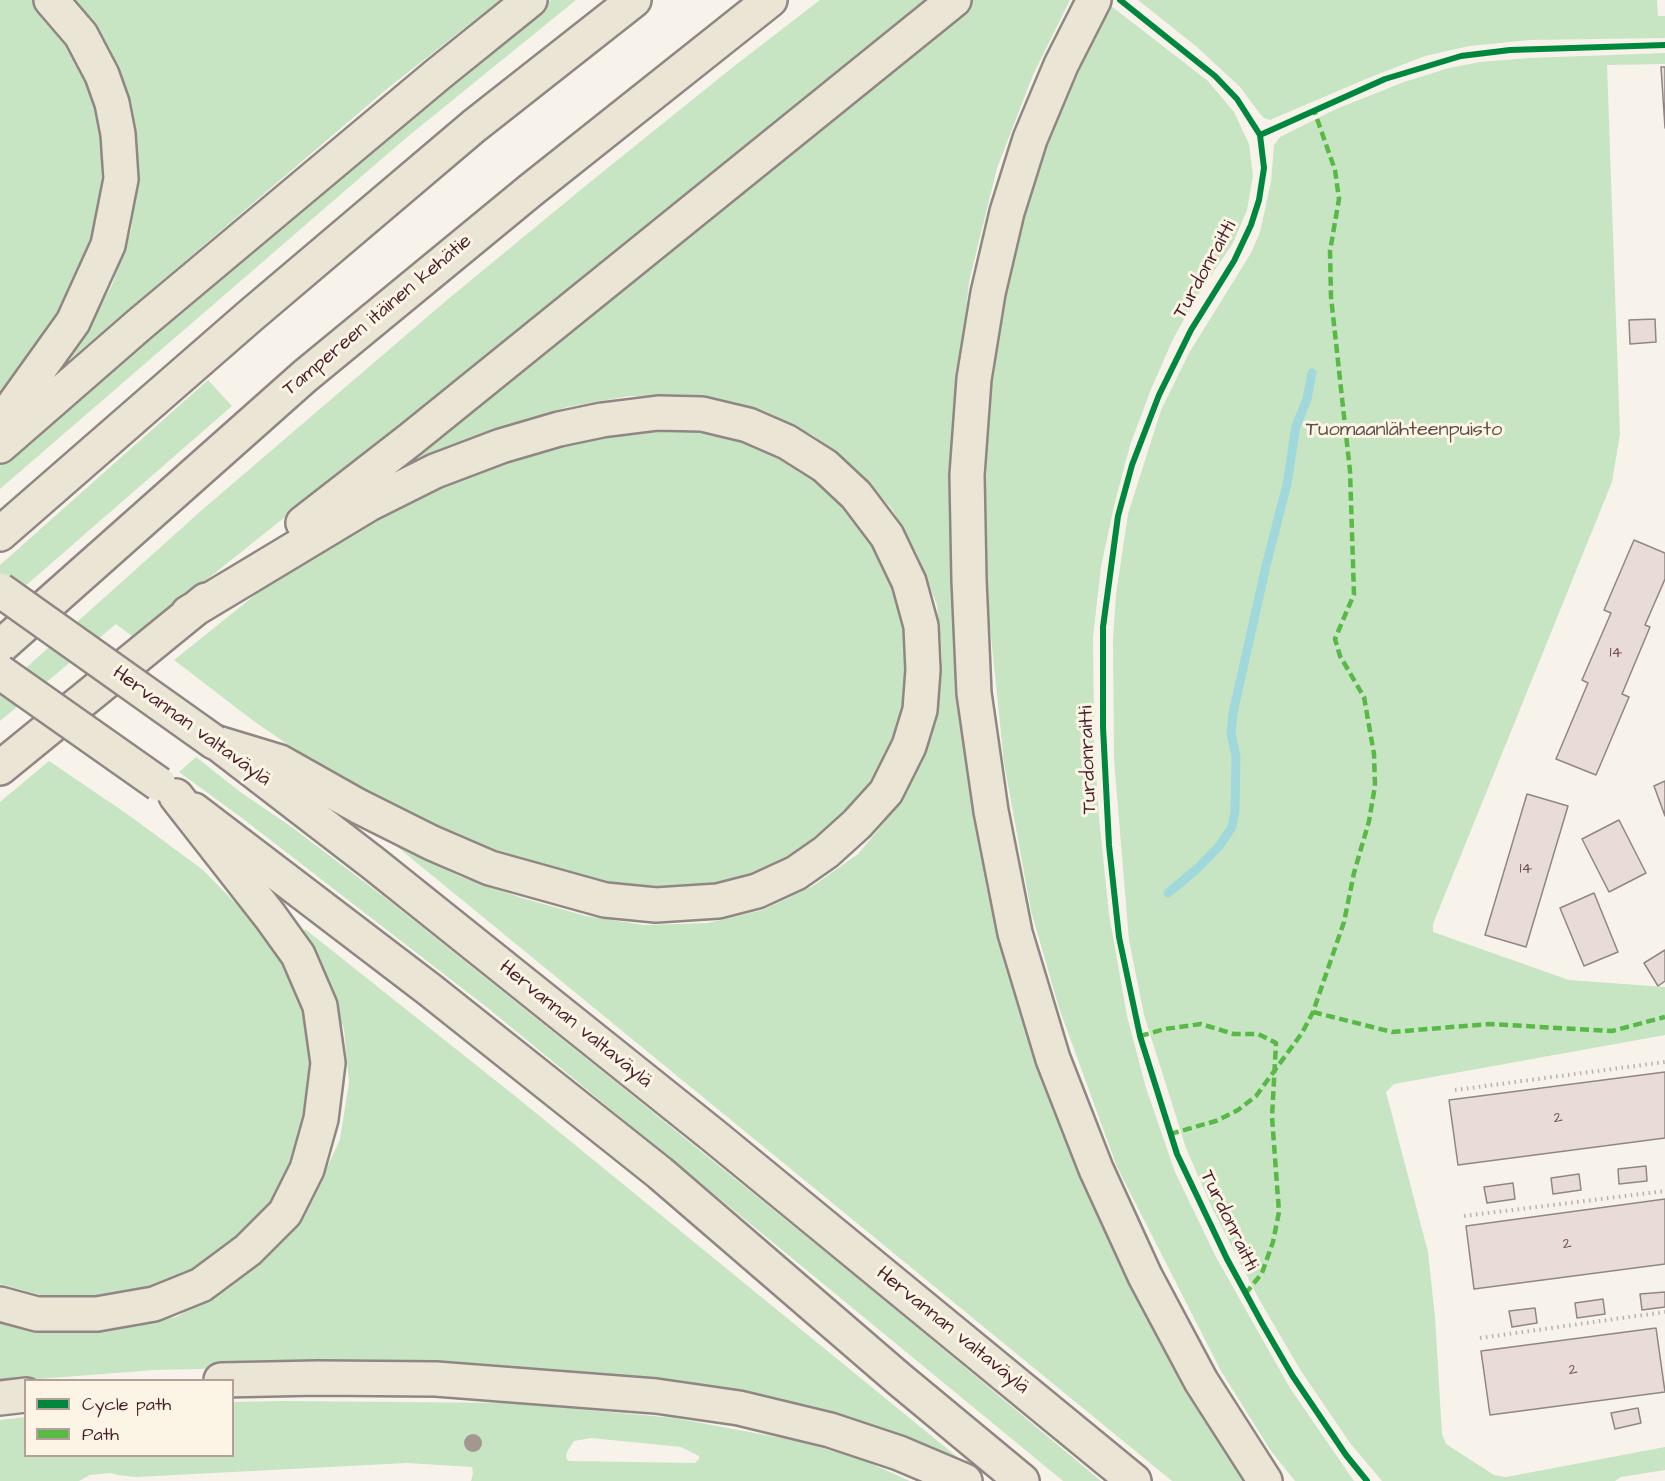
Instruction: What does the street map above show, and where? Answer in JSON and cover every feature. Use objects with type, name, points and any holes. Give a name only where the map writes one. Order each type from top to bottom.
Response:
[{"type":"highway","points":[[0,424],[73,322],[108,245],[121,179],[118,134],[112,103],[102,75],[81,35],[51,0]]},
{"type":"highway","points":[[0,446],[148,316],[436,75],[530,0]]},
{"type":"highway","points":[[0,534],[250,316],[465,133],[634,0]]},
{"type":"highway","name":"Tampereen itäinen kehätie","points":[[0,647],[305,376],[531,190],[770,0]]},
{"type":"highway","points":[[4,766],[188,614],[411,439],[954,0]]},
{"type":"highway","points":[[1094,0],[1061,65],[1030,139],[1007,212],[988,293],[974,379],[967,475],[974,693],[991,811],[1015,933],[1053,1059],[1096,1169],[1145,1276],[1201,1381],[1265,1481]]},
{"type":"highway","points":[[188,614],[369,504],[435,471],[501,446],[559,429],[602,420],[658,413],[702,414],[748,425],[787,442],[825,466],[856,495],[887,536],[909,582],[921,626],[923,670],[920,710],[909,746],[886,792],[857,824],[826,852],[796,873],[757,891],[718,901],[656,905],[605,900],[490,868],[432,843],[358,806],[280,762],[214,742]]},
{"type":"highway","name":"Hervannan valtaväylä","points":[[0,590],[214,742],[373,863],[714,1136],[1134,1481]]},
{"type":"highway","points":[[0,672],[168,790],[430,990],[660,1173],[899,1379],[1022,1481]]},
{"type":"highway","points":[[0,1304],[37,1314],[97,1314],[154,1304],[201,1285],[248,1250],[285,1213],[307,1169],[321,1119],[328,1063],[320,1006],[298,955],[270,916],[168,790]]},
{"type":"highway","points":[[234,1380],[436,1379],[656,1396],[739,1408],[830,1430],[900,1453],[965,1481]]},
{"type":"highway","points":[[0,1398],[24,1395]]},
{"type":"path","points":[[1455,1090],[1665,1062]]},
{"type":"path","points":[[1464,1216],[1665,1191]]},
{"type":"path","points":[[1480,1338],[1665,1312]]},
{"type":"green space","points":[[0,0],[34,0],[59,31],[85,78],[96,110],[102,143],[101,206],[78,275],[42,340],[0,391]]},
{"type":"green space","points":[[70,0],[500,0],[388,88],[68,361],[112,285],[131,231],[136,178]]},
{"type":"green space","points":[[551,0],[576,0],[406,138],[0,489],[0,466],[360,156]]},
{"type":"green space","points":[[820,0],[932,0],[205,581],[132,636],[116,624],[0,721],[0,691],[202,510],[447,300],[733,67]]},
{"type":"green space","points":[[973,0],[1070,0],[1033,75],[997,168],[969,282],[957,394],[951,522],[956,628],[1002,928],[1251,1481],[1172,1481],[395,845],[461,877],[522,898],[586,916],[644,925],[708,923],[763,910],[813,886],[858,854],[893,812],[922,762],[937,714],[942,656],[937,605],[917,553],[892,509],[856,469],[814,436],[762,410],[689,396],[629,396],[567,407],[454,444],[360,492],[672,246]]},
{"type":"green space","points":[[1138,0],[1657,0],[1658,16],[1665,16],[1665,38],[1530,40],[1469,46],[1425,56],[1270,120],[1260,114],[1240,87],[1197,47]]},
{"type":"green space","points":[[1106,2],[1208,81],[1234,112],[1249,144],[1253,176],[1247,210],[1233,243],[1196,298],[1173,339],[1152,387],[1130,445],[1101,567],[1093,637],[1094,741],[1109,914],[1127,1016],[1146,1088],[1175,1172],[1216,1257],[1290,1388],[1354,1481],[1295,1481],[1271,1451],[1221,1371],[1117,1167],[1059,1008],[1031,911],[1004,763],[989,617],[985,519],[988,413],[999,315],[1014,234],[1041,147]]},
{"type":"green space","name":"Tuomaanlähteenpuisto","points":[[1665,53],[1665,64],[1607,65],[1620,434],[1612,482],[1433,924],[1433,932],[1569,980],[1665,987],[1665,1035],[1394,1084],[1386,1092],[1428,1252],[1435,1317],[1442,1434],[1446,1444],[1494,1475],[1506,1477],[1665,1447],[1665,1470],[1621,1477],[1615,1481],[1382,1481],[1350,1443],[1301,1371],[1260,1301],[1213,1210],[1186,1148],[1144,1015],[1129,940],[1114,760],[1113,640],[1116,594],[1128,514],[1161,410],[1189,353],[1251,253],[1260,232],[1271,182],[1274,145],[1280,137],[1336,109],[1404,82],[1449,68],[1480,62],[1529,58]]},
{"type":"green space","points":[[208,380],[232,406],[0,608],[0,565]]},
{"type":"green space","points":[[675,429],[733,439],[783,458],[823,483],[849,508],[873,542],[892,586],[905,634],[906,675],[900,718],[883,762],[860,803],[825,836],[784,862],[740,883],[686,892],[624,890],[507,857],[421,820],[322,768],[255,722],[174,660],[270,583],[356,530],[437,486],[518,453],[610,431]]},
{"type":"green space","points":[[196,757],[388,900],[613,1080],[871,1289],[1101,1481],[1063,1481],[489,1009],[179,772]]},
{"type":"green space","points":[[49,761],[130,816],[203,870],[246,914],[279,959],[304,1011],[314,1067],[309,1123],[291,1175],[251,1225],[207,1264],[160,1287],[111,1297],[53,1298],[0,1284],[0,802]]},
{"type":"green space","points":[[305,929],[520,1100],[972,1469],[845,1423],[291,1367],[154,1370],[0,1382],[0,1318],[56,1329],[118,1327],[176,1317],[226,1290],[279,1245],[315,1194],[340,1139],[349,1082],[344,1029],[325,975],[303,936]]},
{"type":"green space","points":[[234,1402],[513,1403],[674,1418],[798,1441],[863,1460],[910,1481],[471,1481],[472,1467],[407,1463],[136,1477],[111,1473],[90,1475],[79,1481],[0,1481],[0,1420],[24,1417],[24,1457],[234,1457]],"holes":[[[591,1438],[681,1447],[699,1456],[695,1463],[569,1461],[566,1458],[574,1441]]]},
{"type":"building","points":[[1661,67],[1665,67],[1665,128]]},
{"type":"building","points":[[1655,319],[1656,342],[1630,344],[1629,320]]},
{"type":"building","points":[[1634,540],[1665,553],[1665,579],[1645,625],[1650,627],[1622,694],[1629,697],[1596,775],[1556,759],[1588,683],[1582,680],[1611,613],[1604,610]]},
{"type":"building","points":[[1665,781],[1665,816],[1654,786]]},
{"type":"building","points":[[1527,794],[1568,806],[1526,947],[1485,935]]},
{"type":"building","points":[[1619,820],[1646,873],[1609,892],[1582,839]]},
{"type":"building","points":[[1594,893],[1618,952],[1584,966],[1560,908]]},
{"type":"building","points":[[1665,950],[1665,981],[1658,986],[1644,963]]},
{"type":"building","points":[[1665,1072],[1665,1138],[1458,1165],[1449,1100]]},
{"type":"building","points":[[1646,1166],[1647,1181],[1619,1184],[1618,1169]]},
{"type":"building","points":[[1579,1174],[1581,1190],[1553,1194],[1551,1178]]},
{"type":"building","points":[[1513,1183],[1515,1199],[1487,1203],[1484,1187]]},
{"type":"building","points":[[1665,1199],[1665,1264],[1474,1289],[1466,1226]]},
{"type":"building","points":[[1665,1292],[1665,1307],[1642,1310],[1640,1294]]},
{"type":"building","points":[[1603,1299],[1605,1314],[1577,1318],[1575,1303]]},
{"type":"building","points":[[1535,1308],[1537,1323],[1512,1327],[1509,1311]]},
{"type":"building","points":[[1656,1328],[1665,1392],[1490,1415],[1481,1351]]},
{"type":"building","points":[[1638,1408],[1641,1423],[1615,1429],[1611,1413]]},
{"type":"waterway","points":[[1168,893],[1198,868],[1220,845],[1232,827],[1235,811],[1236,756],[1231,734],[1233,713],[1287,484],[1296,426],[1307,399],[1312,373]]},
{"type":"marked path","points":[[1170,1134],[1216,1121],[1238,1110],[1256,1096],[1302,1033],[1313,1012],[1344,922],[1354,873],[1369,821],[1375,786],[1374,754],[1364,697],[1340,656],[1335,639],[1354,594],[1350,471],[1331,297],[1330,251],[1339,199],[1335,170],[1314,110]]},
{"type":"marked path","points":[[1313,1012],[1392,1032],[1489,1024],[1612,1031],[1665,1017]]},
{"type":"marked path","points":[[1140,1036],[1165,1029],[1201,1024],[1234,1034],[1258,1034],[1276,1043],[1272,1117],[1279,1212],[1273,1242],[1262,1273],[1246,1293]]},
{"type":"cycle path","name":"Turdonraitti","points":[[1120,0],[1215,76],[1237,99],[1260,135],[1264,168],[1259,200],[1251,225],[1234,261],[1191,330],[1159,395],[1132,465],[1118,516],[1103,627],[1103,727],[1109,845],[1119,937],[1140,1036],[1177,1154],[1227,1259],[1292,1375],[1346,1455],[1367,1481]]},
{"type":"cycle path","points":[[1260,135],[1385,79],[1461,56],[1510,50],[1665,45]]}]
